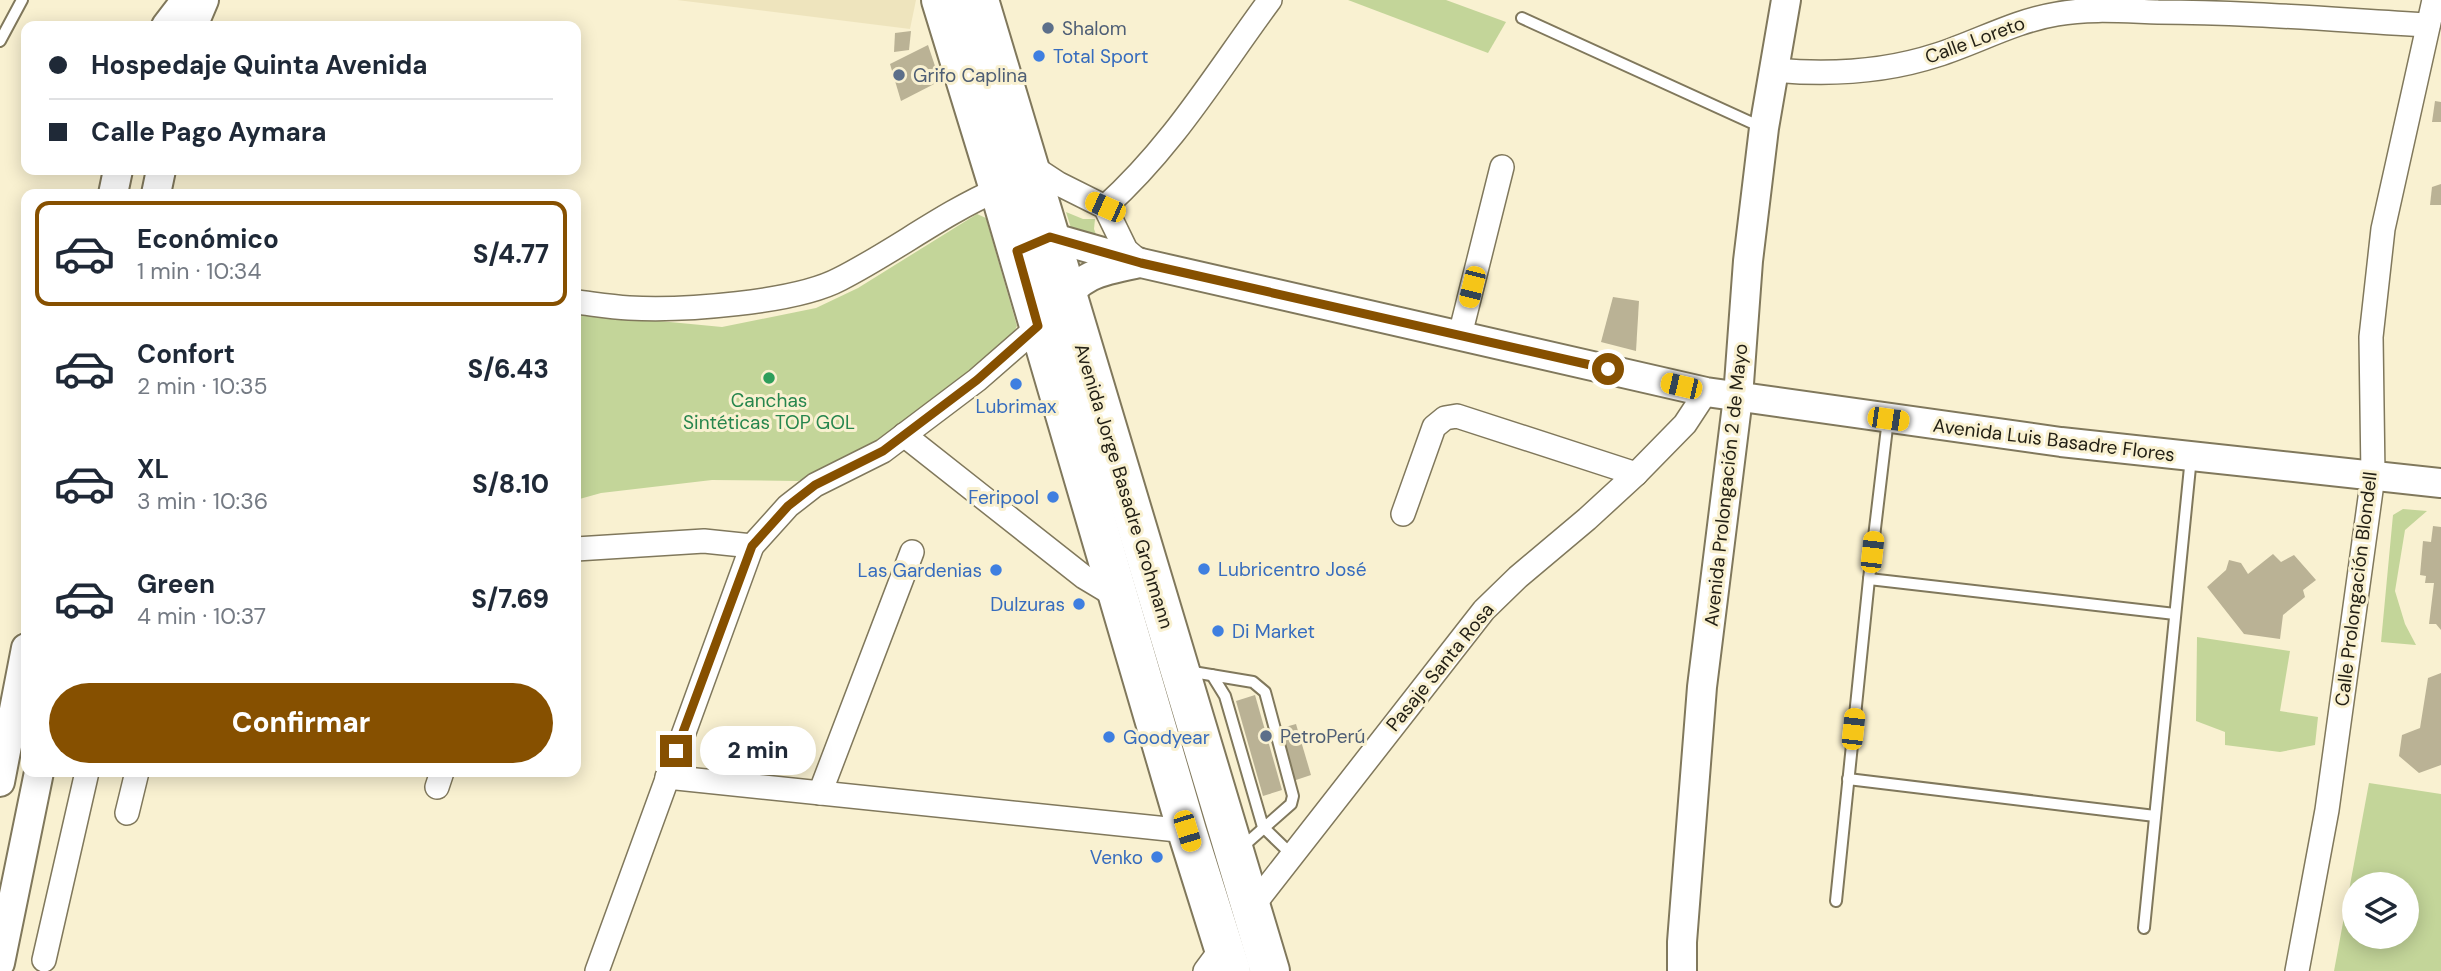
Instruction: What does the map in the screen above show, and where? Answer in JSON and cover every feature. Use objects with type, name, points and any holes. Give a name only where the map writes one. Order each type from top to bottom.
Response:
[{"type":"highway","name":"Avenida Jorge Basadre Grohmann","points":[[941,0],[999,189],[1067,294],[1172,675],[1235,854],[1270,971]]},
{"type":"highway","name":"Avenida Jorge Basadre Grohmann","points":[[979,0],[1027,163],[1038,326],[1119,598],[1172,675],[1187,831],[1220,963]]},
{"type":"street","points":[[170,21],[186,0]]},
{"type":"street","points":[[195,21],[204,0]]},
{"type":"street","points":[[1105,207],[1130,185],[1166,146],[1270,0]]},
{"type":"street","name":"Avenida Prolongación 2 de Mayo","points":[[1682,971],[1702,687],[1738,397],[1748,261],[1764,128],[1786,0]]},
{"type":"street","name":"Calle Prolongación Blondell","points":[[2297,971],[2328,810],[2372,476],[2371,337],[2383,229],[2434,0]]},
{"type":"street","name":"Calle Loreto","points":[[1774,70],[1854,71],[1910,63],[1963,46],[2008,26],[2084,11],[2197,6],[2428,25]]},
{"type":"street","points":[[1027,163],[1059,184],[1105,207],[1126,250],[1141,263]]},
{"type":"street","points":[[1460,335],[1502,167]]},
{"type":"street","points":[[581,303],[629,308],[693,306],[758,300],[808,291],[838,280],[969,202],[999,189]]},
{"type":"street","name":"Avenida Luis Basadre Flores","points":[[1034,244],[1141,263],[1706,392],[1888,419],[2191,457],[2441,483]]},
{"type":"street","points":[[597,971],[752,546],[788,506],[815,485],[883,451],[977,380],[1038,326],[1079,281],[1098,273],[1141,263]]},
{"type":"street","name":"Pasaje Santa Rosa","points":[[1220,963],[1252,908],[1292,854],[1485,610],[1518,577],[1636,474],[1685,424],[1706,392]]},
{"type":"street","points":[[1403,513],[1434,427],[1445,418],[1457,416],[1636,474]]},
{"type":"street","points":[[904,435],[1084,577],[1119,598]]},
{"type":"street","points":[[581,549],[704,541],[752,546]]},
{"type":"street","points":[[820,793],[912,552]]},
{"type":"street","points":[[0,782],[21,674]]},
{"type":"street","points":[[667,776],[1187,831]]},
{"type":"street","points":[[0,963],[38,777]]},
{"type":"street","points":[[44,960],[86,777]]},
{"type":"street","points":[[127,813],[136,777]]},
{"type":"lane","points":[[0,41],[22,0]]},
{"type":"lane","points":[[1522,18],[1764,128]]},
{"type":"lane","points":[[1836,901],[1868,579],[1888,419]]},
{"type":"lane","points":[[2144,928],[2191,457]]},
{"type":"lane","points":[[1868,579],[2175,614]]},
{"type":"lane","points":[[1172,675],[1225,695],[1264,827],[1292,854]]},
{"type":"lane","points":[[1172,675],[1253,682],[1265,692],[1293,796],[1291,804],[1235,854]]},
{"type":"lane","points":[[1848,779],[2155,816]]},
{"type":"shaded area","points":[[677,0],[916,0],[910,29]]},
{"type":"green space","points":[[1348,0],[1446,0],[1506,22],[1488,53]]},
{"type":"green space","points":[[1066,212],[1083,219],[1095,219],[1097,237],[1071,228]]},
{"type":"green space","name":"Canchas Sintéticas TOP GOL","points":[[977,214],[986,218],[1017,326],[1014,332],[910,424],[837,468],[798,481],[712,480],[601,493],[581,499],[581,313],[722,327],[816,308],[858,288]]},
{"type":"green space","points":[[2403,509],[2427,511],[2405,530],[2395,591],[2405,624],[2416,645],[2381,642],[2393,515]]},
{"type":"green space","points":[[2197,637],[2290,651],[2280,711],[2318,717],[2315,745],[2280,752],[2225,745],[2225,732],[2196,721]]},
{"type":"green space","points":[[2369,783],[2441,794],[2441,971],[2334,971],[2342,928],[2342,949],[2419,949],[2419,872],[2352,872]]},
{"type":"building","points":[[911,31],[909,50],[894,52],[895,33]]},
{"type":"building","points":[[928,45],[940,81],[901,101],[890,64]]},
{"type":"building","points":[[2435,101],[2441,102],[2441,122],[2432,122]]},
{"type":"building","points":[[2441,184],[2441,205],[2430,205],[2432,187]]},
{"type":"building","points":[[1613,297],[1639,301],[1636,351],[1601,342]]},
{"type":"building","points":[[2433,526],[2441,527],[2441,630],[2436,624],[2429,624],[2434,583],[2425,583],[2426,576],[2420,575],[2423,541],[2431,542]]},
{"type":"building","points":[[2273,554],[2281,562],[2294,555],[2316,580],[2303,590],[2305,597],[2283,615],[2280,639],[2244,634],[2207,587],[2226,570],[2229,560],[2241,563],[2248,574]]},
{"type":"building","points":[[2441,673],[2441,765],[2419,773],[2399,756],[2402,735],[2420,728],[2428,678]]},
{"type":"building","points":[[1255,695],[1282,790],[1263,796],[1236,701]]},
{"type":"building","points":[[1296,724],[1311,775],[1293,781],[1278,729]]},
{"type":"place","name":"Shalom","points":[[1048,28]]},
{"type":"place","name":"Total Sport","points":[[1039,56]]},
{"type":"place","name":"Grifo Caplina","points":[[899,75]]},
{"type":"place","name":"Canchas Sintéticas TOP GOL","points":[[769,378]]},
{"type":"place","name":"Lubrimax","points":[[1016,384]]},
{"type":"place","name":"Feripool","points":[[1053,497]]},
{"type":"place","name":"Lubricentro José","points":[[1204,569]]},
{"type":"place","name":"Las Gardenias","points":[[996,570]]},
{"type":"place","name":"Dulzuras","points":[[1079,604]]},
{"type":"place","name":"Di Market","points":[[1218,631]]},
{"type":"place","name":"PetroPerú","points":[[1266,736]]},
{"type":"place","name":"Goodyear","points":[[1109,737]]},
{"type":"place","name":"Venko","points":[[1157,857]]},
{"type":"route","points":[[676,751],[752,546],[788,506],[815,485],[883,451],[977,380],[1038,326],[1017,251],[1050,237],[1141,263],[1608,369]]}]
